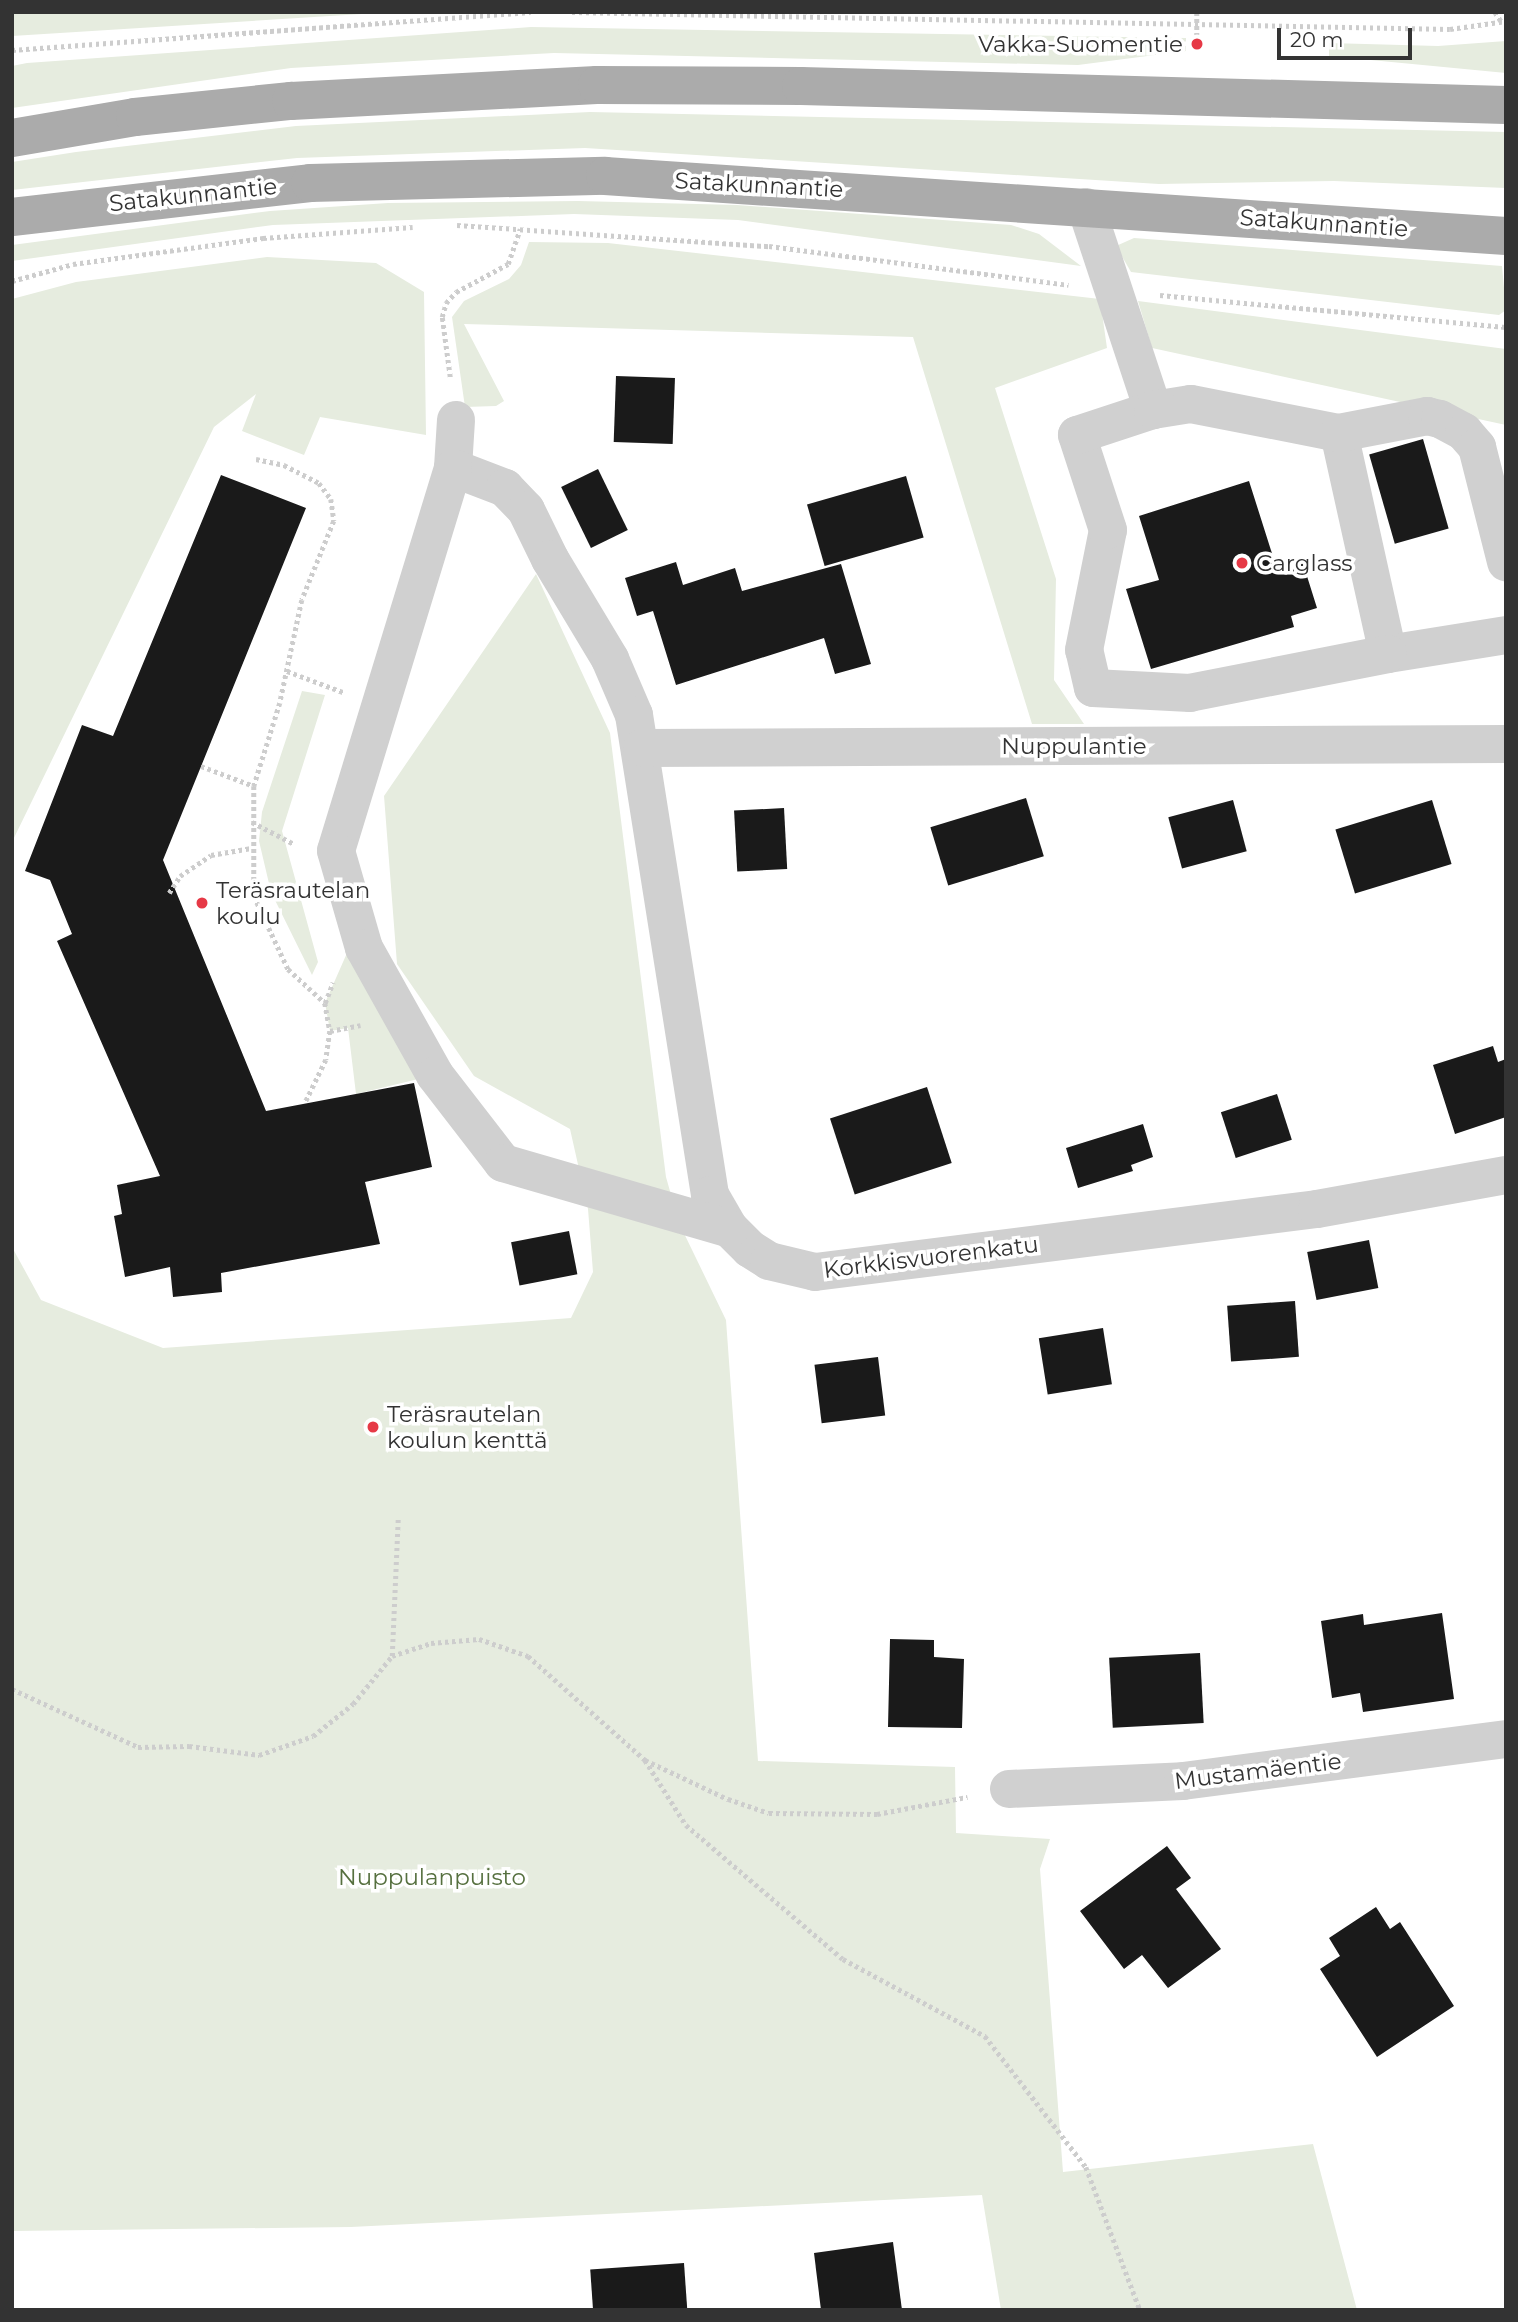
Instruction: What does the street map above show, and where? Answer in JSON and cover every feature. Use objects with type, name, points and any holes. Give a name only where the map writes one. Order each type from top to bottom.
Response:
[{"type":"main road","points":[[12,138],[135,117],[291,101],[597,85],[800,86],[1506,105]]},
{"type":"main road","name":"Satakunnantie","points":[[12,217],[310,183],[605,176],[1506,236]]},
{"type":"street","points":[[1086,207],[1153,410]]},
{"type":"street","points":[[1506,562],[1477,447],[1464,432],[1427,416],[1339,433],[1191,404],[1153,410],[1077,435],[1108,530],[1084,650],[1093,688],[1191,693],[1388,654],[1506,635]]},
{"type":"street","points":[[456,420],[453,468],[383,705],[336,851],[364,948],[435,1075],[503,1163],[730,1230]]},
{"type":"street","points":[[1339,433],[1388,654]]},
{"type":"street","name":"Korkkisvuorenkatu","points":[[453,468],[505,488],[526,510],[550,559],[610,659],[634,715],[642,748],[710,1195],[730,1230],[769,1261],[815,1272],[1317,1209],[1506,1175]]},
{"type":"street","name":"Nuppulantie","points":[[642,748],[1506,744]]},
{"type":"street","name":"Mustamäentie","points":[[1009,1789],[1183,1781],[1506,1739]]},
{"type":"path","points":[[12,50],[531,12]]},
{"type":"path","points":[[572,12],[1450,29],[1503,21]]},
{"type":"path","points":[[1197,12],[1197,44]]},
{"type":"path","points":[[1494,12],[1503,21]]},
{"type":"path","points":[[452,225],[769,246],[1113,290],[1506,327]]},
{"type":"path","points":[[12,281],[73,264],[263,238],[425,226]]},
{"type":"path","points":[[456,420],[442,317],[446,303],[456,292],[508,264],[520,228]]},
{"type":"path","points":[[256,459],[284,465],[319,483],[331,499],[334,521],[302,600],[287,671],[254,786],[251,848],[254,896],[288,969],[325,1003],[330,1031],[326,1060],[305,1103]]},
{"type":"path","points":[[287,671],[383,705]]},
{"type":"path","points":[[201,766],[254,786]]},
{"type":"path","points":[[169,894],[180,876],[211,855],[251,848]]},
{"type":"path","points":[[392,1656],[398,1519]]},
{"type":"path","points":[[12,1689],[138,1747],[189,1746],[259,1755],[313,1736],[353,1704],[392,1656],[431,1643],[479,1639],[528,1656],[645,1760],[727,1799],[769,1813],[877,1814],[1009,1789]]},
{"type":"path","points":[[645,1760],[685,1825],[844,1959],[985,2036],[1086,2167],[1140,2310]]},
{"type":"green space","points":[[12,12],[394,12],[12,36]]},
{"type":"green space","points":[[531,27],[1186,38],[1186,51],[1078,65],[554,53],[291,68],[12,108],[12,66],[27,63]]},
{"type":"green space","points":[[1506,41],[1506,73],[1329,56],[1329,43],[1438,46]]},
{"type":"green space","points":[[590,112],[1506,132],[1506,188],[1334,181],[1159,184],[585,148],[297,158],[12,190],[12,162],[76,152],[296,126]]},
{"type":"green space","points":[[578,201],[737,205],[1011,225],[1039,234],[1081,266],[738,220],[574,214],[273,225],[12,261],[12,245],[270,211],[388,203]]},
{"type":"green space","points":[[1134,238],[1502,266],[1506,310],[1499,315],[1131,272],[1116,246]]},
{"type":"green space","points":[[529,242],[608,243],[1100,299],[1107,348],[995,388],[1056,579],[1054,680],[1084,724],[1032,724],[913,337],[464,324],[504,401],[496,406],[465,407],[452,317],[464,301],[509,279],[521,265]]},
{"type":"green space","points":[[267,257],[376,263],[424,292],[426,435],[320,417],[304,455],[242,431],[256,394],[214,427],[12,842],[12,299],[76,282]]},
{"type":"green space","points":[[1138,301],[1506,349],[1506,425],[1152,348]]},
{"type":"green space","name":"Nuppulanpuisto","points":[[536,574],[610,733],[666,1177],[679,1223],[726,1320],[758,1761],[955,1767],[956,1833],[1050,1839],[1040,1869],[1063,2172],[1313,2144],[1357,2310],[1001,2310],[982,2195],[351,2227],[12,2231],[12,1247],[41,1300],[163,1348],[571,1318],[593,1272],[588,1209],[570,1129],[474,1076],[397,964],[384,796]]},
{"type":"green space","points":[[302,691],[325,695],[282,831],[318,962],[312,975],[271,892],[259,841],[262,812]]},
{"type":"green space","points":[[347,953],[435,1075],[356,1094],[348,1028],[330,1031],[325,1003]]},
{"type":"building","points":[[616,376],[675,378],[673,444],[614,442]]},
{"type":"building","points":[[1423,439],[1449,528],[1395,544],[1369,454]]},
{"type":"building","points":[[598,469],[628,530],[591,548],[561,487]]},
{"type":"building","points":[[221,475],[306,508],[163,860],[266,1111],[414,1083],[432,1167],[365,1182],[380,1244],[221,1273],[222,1292],[173,1297],[170,1267],[125,1277],[114,1216],[122,1214],[117,1185],[160,1176],[57,941],[72,934],[50,880],[25,871],[82,725],[113,736]]},
{"type":"building","points":[[906,476],[924,538],[825,566],[807,504]]},
{"type":"building","points":[[1249,481],[1276,566],[1301,557],[1317,608],[1291,616],[1294,627],[1151,669],[1126,589],[1159,580],[1139,516]]},
{"type":"building","points":[[676,562],[683,585],[735,568],[742,591],[841,564],[871,664],[835,674],[824,638],[676,685],[653,611],[637,616],[625,578]]},
{"type":"building","points":[[1026,798],[1044,856],[948,886],[930,827]]},
{"type":"building","points":[[1233,800],[1247,851],[1182,869],[1168,817]]},
{"type":"building","points":[[1432,800],[1452,864],[1355,894],[1335,830]]},
{"type":"building","points":[[784,808],[787,869],[737,872],[734,811]]},
{"type":"building","points":[[1493,1046],[1498,1062],[1506,1059],[1506,1117],[1455,1134],[1433,1065]]},
{"type":"building","points":[[927,1087],[952,1163],[855,1195],[830,1119]]},
{"type":"building","points":[[1277,1094],[1292,1140],[1236,1158],[1221,1112]]},
{"type":"building","points":[[1143,1124],[1153,1157],[1131,1165],[1133,1171],[1078,1188],[1066,1148]]},
{"type":"building","points":[[569,1231],[577,1274],[519,1285],[511,1242]]},
{"type":"building","points":[[1369,1240],[1378,1288],[1317,1300],[1307,1252]]},
{"type":"building","points":[[1295,1301],[1299,1357],[1231,1362],[1227,1306]]},
{"type":"building","points":[[1103,1328],[1112,1384],[1048,1394],[1039,1338]]},
{"type":"building","points":[[878,1357],[885,1416],[822,1423],[814,1365]]},
{"type":"building","points":[[1442,1613],[1454,1699],[1363,1712],[1360,1693],[1332,1698],[1321,1621],[1363,1614],[1364,1625]]},
{"type":"building","points":[[890,1639],[934,1640],[934,1657],[964,1659],[962,1728],[888,1727]]},
{"type":"building","points":[[1200,1653],[1204,1723],[1113,1728],[1109,1658]]},
{"type":"building","points":[[1167,1846],[1191,1878],[1176,1889],[1221,1949],[1168,1988],[1142,1955],[1124,1969],[1080,1911]]},
{"type":"building","points":[[1376,1907],[1390,1929],[1400,1922],[1454,2006],[1377,2057],[1320,1969],[1340,1956],[1329,1938]]},
{"type":"building","points":[[893,2242],[902,2310],[821,2310],[814,2253]]},
{"type":"building","points":[[684,2263],[687,2310],[593,2310],[590,2270]]},
{"type":"place","name":"Vakka-Suomentie","points":[[1197,44]]},
{"type":"place","name":"Carglass","points":[[1242,563]]},
{"type":"place","name":"Teräsrautelan koulu","points":[[202,903]]},
{"type":"place","name":"Teräsrautelan koulun kenttä","points":[[373,1427]]}]
